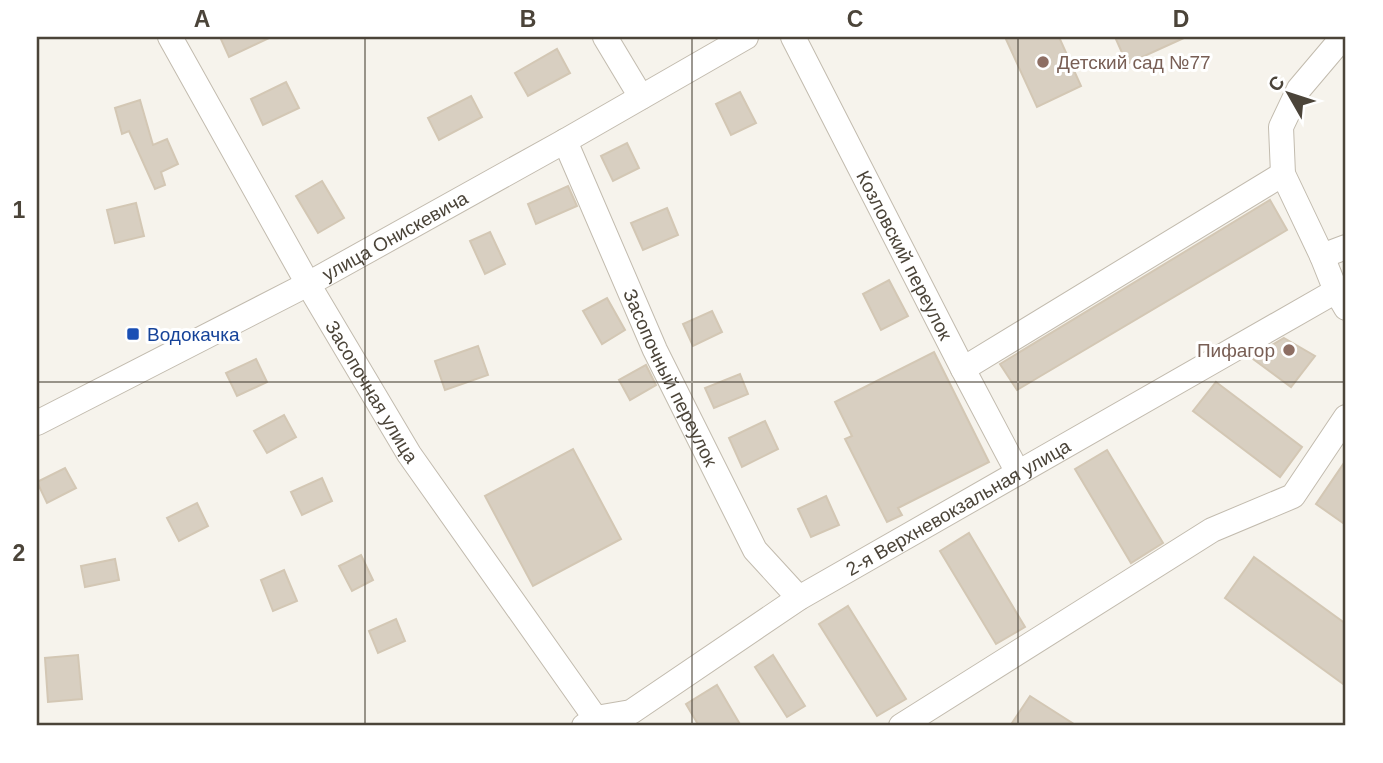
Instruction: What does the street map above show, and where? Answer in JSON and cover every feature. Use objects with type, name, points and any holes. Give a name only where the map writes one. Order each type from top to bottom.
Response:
[{"type":"street","name":"Засопочная улица","points":[[170,37],[308,284],[410,454],[594,724]]},
{"type":"street","points":[[605,37],[641,97]]},
{"type":"street","name":"улица Онискевича","points":[[37,423],[308,284],[746,37]]},
{"type":"street","name":"Козловский переулок","points":[[793,37],[1018,473]]},
{"type":"street","points":[[1341,300],[1283,174],[1281,127],[1299,89],[1343,37]]},
{"type":"street","name":"Засопочный переулок","points":[[565,141],[655,351],[755,550],[799,598]]},
{"type":"street","points":[[963,369],[1283,174]]},
{"type":"street","points":[[1322,256],[1346,247]]},
{"type":"street","name":"2-я Верхневокзальная улица","points":[[594,724],[631,712],[799,598],[1018,473],[1341,300]]},
{"type":"street","points":[[919,722],[1212,530],[1293,496],[1346,417]]},
{"type":"building","points":[[220,37],[271,37],[229,57]]},
{"type":"building","name":"Детский сад №77","points":[[1005,37],[1059,37],[1081,86],[1037,107]]},
{"type":"building","name":"Детский сад №77","points":[[1115,37],[1186,37],[1127,64]]},
{"type":"building","points":[[557,49],[570,73],[528,96],[515,73]]},
{"type":"building","points":[[286,82],[299,108],[263,125],[251,99]]},
{"type":"building","points":[[740,92],[756,123],[731,135],[716,104]]},
{"type":"building","points":[[471,96],[482,117],[439,140],[428,118]]},
{"type":"building","points":[[140,100],[153,145],[167,139],[178,164],[161,172],[165,185],[155,189],[129,131],[122,134],[115,108]]},
{"type":"building","points":[[627,143],[639,168],[613,181],[601,156]]},
{"type":"building","points":[[322,181],[344,218],[318,233],[296,196]]},
{"type":"building","points":[[568,186],[577,206],[536,224],[528,204]]},
{"type":"building","points":[[1270,200],[1287,230],[1017,390],[1000,364]]},
{"type":"building","points":[[136,203],[144,236],[115,243],[107,210]]},
{"type":"building","points":[[667,208],[678,235],[643,250],[631,223]]},
{"type":"building","points":[[490,232],[505,264],[485,274],[470,241]]},
{"type":"building","points":[[889,280],[908,316],[881,330],[863,294]]},
{"type":"building","points":[[607,298],[625,330],[602,344],[583,311]]},
{"type":"building","points":[[712,311],[722,332],[693,346],[683,324]]},
{"type":"building","points":[[1284,338],[1315,356],[1291,387],[1253,359],[1255,355]]},
{"type":"building","points":[[478,346],[488,375],[445,390],[435,361]]},
{"type":"building","points":[[934,352],[989,462],[898,508],[902,515],[887,522],[845,439],[852,436],[835,402]]},
{"type":"building","points":[[256,359],[267,382],[237,396],[226,373]]},
{"type":"building","points":[[646,365],[656,385],[630,400],[619,380]]},
{"type":"building","points":[[740,374],[748,394],[714,408],[705,388]]},
{"type":"building","points":[[1216,382],[1302,447],[1280,477],[1193,411]]},
{"type":"building","points":[[284,415],[296,437],[267,453],[254,431]]},
{"type":"building","points":[[765,421],[778,449],[742,467],[729,438]]},
{"type":"building","points":[[573,449],[621,539],[533,586],[485,496]]},
{"type":"building","points":[[1107,450],[1163,543],[1131,563],[1075,469]]},
{"type":"building","points":[[1346,460],[1346,525],[1316,504]]},
{"type":"building","points":[[65,468],[76,488],[47,503],[37,482]]},
{"type":"building","points":[[322,478],[332,501],[302,515],[291,492]]},
{"type":"building","points":[[826,496],[839,525],[811,537],[798,509]]},
{"type":"building","points":[[197,503],[208,526],[179,541],[167,518]]},
{"type":"building","points":[[969,533],[1025,627],[996,644],[940,551]]},
{"type":"building","points":[[361,555],[373,580],[352,591],[339,566]]},
{"type":"building","points":[[1254,557],[1346,624],[1346,686],[1225,598]]},
{"type":"building","points":[[115,559],[119,580],[85,587],[81,566]]},
{"type":"building","points":[[284,570],[297,601],[273,611],[261,580]]},
{"type":"building","points":[[848,606],[906,699],[877,716],[819,624]]},
{"type":"building","points":[[396,619],[405,641],[378,653],[369,631]]},
{"type":"building","points":[[78,655],[82,699],[48,702],[45,658]]},
{"type":"building","points":[[773,655],[805,706],[787,717],[755,667]]},
{"type":"building","points":[[717,685],[741,726],[699,726],[686,704]]},
{"type":"building","points":[[1030,696],[1077,726],[1010,726]]},
{"type":"place","name":"Детский сад №77","points":[[1043,62]]},
{"type":"place","name":"Водокачка","points":[[133,334]]},
{"type":"place","name":"Пифагор","points":[[1289,350]]}]
